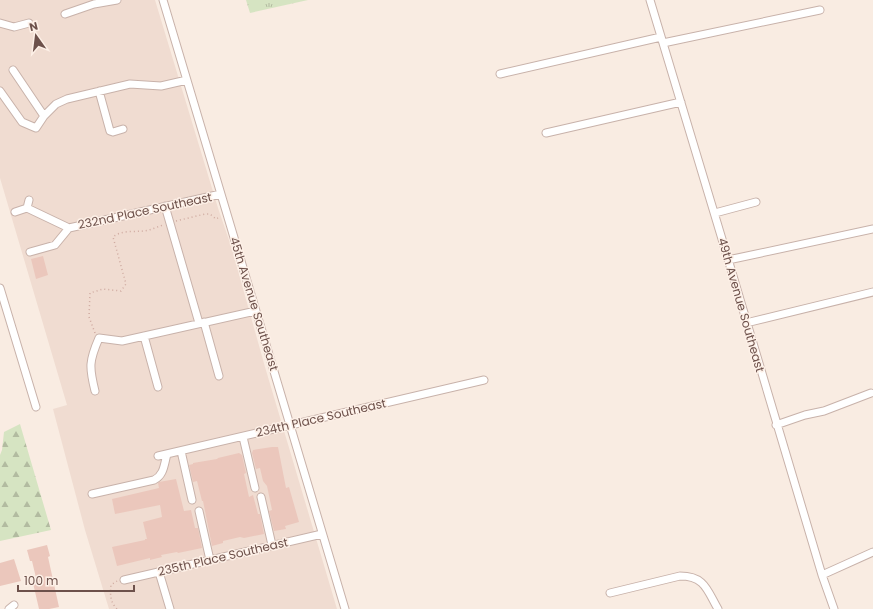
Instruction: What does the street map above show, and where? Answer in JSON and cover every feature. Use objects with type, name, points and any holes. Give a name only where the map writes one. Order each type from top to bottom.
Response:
[{"type":"street","points":[[65,14],[106,1],[117,0]]},
{"type":"street","name":"45th Avenue Southeast","points":[[163,0],[345,609]]},
{"type":"street","name":"49th Avenue Southeast","points":[[650,0],[715,213],[776,424],[822,575],[834,609]]},
{"type":"street","points":[[500,74],[662,40],[820,10]]},
{"type":"street","points":[[0,23],[14,27],[29,23]]},
{"type":"street","points":[[13,70],[44,116]]},
{"type":"street","points":[[0,91],[3,100],[22,122],[36,128],[44,116],[56,104],[67,99],[99,90],[130,84],[161,86],[187,80]]},
{"type":"street","points":[[99,90],[110,131],[113,132],[123,129]]},
{"type":"street","points":[[546,134],[681,102]]},
{"type":"street","name":"232nd Place Southeast","points":[[69,228],[222,194]]},
{"type":"street","points":[[27,208],[29,200]]},
{"type":"street","points":[[715,213],[756,202]]},
{"type":"street","points":[[166,206],[201,323],[219,376]]},
{"type":"street","points":[[15,212],[27,208],[69,228],[55,245],[30,252]]},
{"type":"street","points":[[728,260],[873,229]]},
{"type":"street","points":[[0,288],[36,407]]},
{"type":"street","points":[[746,323],[873,292]]},
{"type":"street","points":[[95,391],[90,372],[90,362],[99,338],[122,341],[256,311]]},
{"type":"street","points":[[144,336],[158,387]]},
{"type":"street","name":"234th Place Southeast","points":[[158,456],[484,380]]},
{"type":"street","points":[[776,424],[799,416],[824,411],[871,393]]},
{"type":"street","points":[[243,437],[255,488]]},
{"type":"street","points":[[181,451],[192,500]]},
{"type":"street","points":[[92,494],[154,480],[162,474],[166,454]]},
{"type":"street","points":[[261,497],[272,545]]},
{"type":"street","points":[[199,511],[210,560]]},
{"type":"street","name":"235th Place Southeast","points":[[124,580],[322,534]]},
{"type":"street","points":[[822,575],[873,552]]},
{"type":"street","points":[[159,572],[170,609]]},
{"type":"street","points":[[610,593],[680,576],[690,576],[698,579],[705,585],[718,609]]},
{"type":"path","points":[[99,338],[90,323],[90,293],[102,290],[121,291],[126,284],[112,237],[116,234],[144,231],[205,214],[210,214],[216,219],[218,218]]},
{"type":"path","points":[[117,609],[110,599],[110,585],[117,581],[124,580]]},
{"type":"shaded area","points":[[0,0],[155,0],[218,208],[231,246],[265,367],[337,609],[109,609],[85,530],[53,409],[67,405],[0,178]]},
{"type":"green space","points":[[246,0],[308,0],[250,13]]},
{"type":"green space","points":[[20,424],[51,530],[0,541],[0,455],[4,432]]},
{"type":"building","points":[[43,256],[48,275],[36,279],[31,259]]},
{"type":"building","points":[[278,447],[286,488],[289,487],[299,522],[285,526],[286,529],[274,531],[269,511],[272,510],[267,486],[263,481],[260,468],[256,469],[252,453],[253,450]]},
{"type":"building","points":[[239,453],[242,455],[249,497],[253,495],[258,514],[260,514],[264,534],[244,538],[240,537],[223,541],[223,543],[212,546],[203,501],[197,481],[193,482],[189,465]]},
{"type":"building","points":[[176,479],[184,511],[191,510],[195,528],[198,528],[202,548],[161,555],[162,557],[150,560],[150,558],[117,566],[112,547],[147,539],[143,522],[162,517],[160,505],[115,514],[112,499],[159,488],[159,482]]},
{"type":"building","points":[[47,545],[50,556],[48,557],[59,607],[39,609],[33,583],[37,582],[32,561],[30,561],[27,550]]},
{"type":"building","points":[[14,559],[21,581],[0,586],[0,563]]}]
